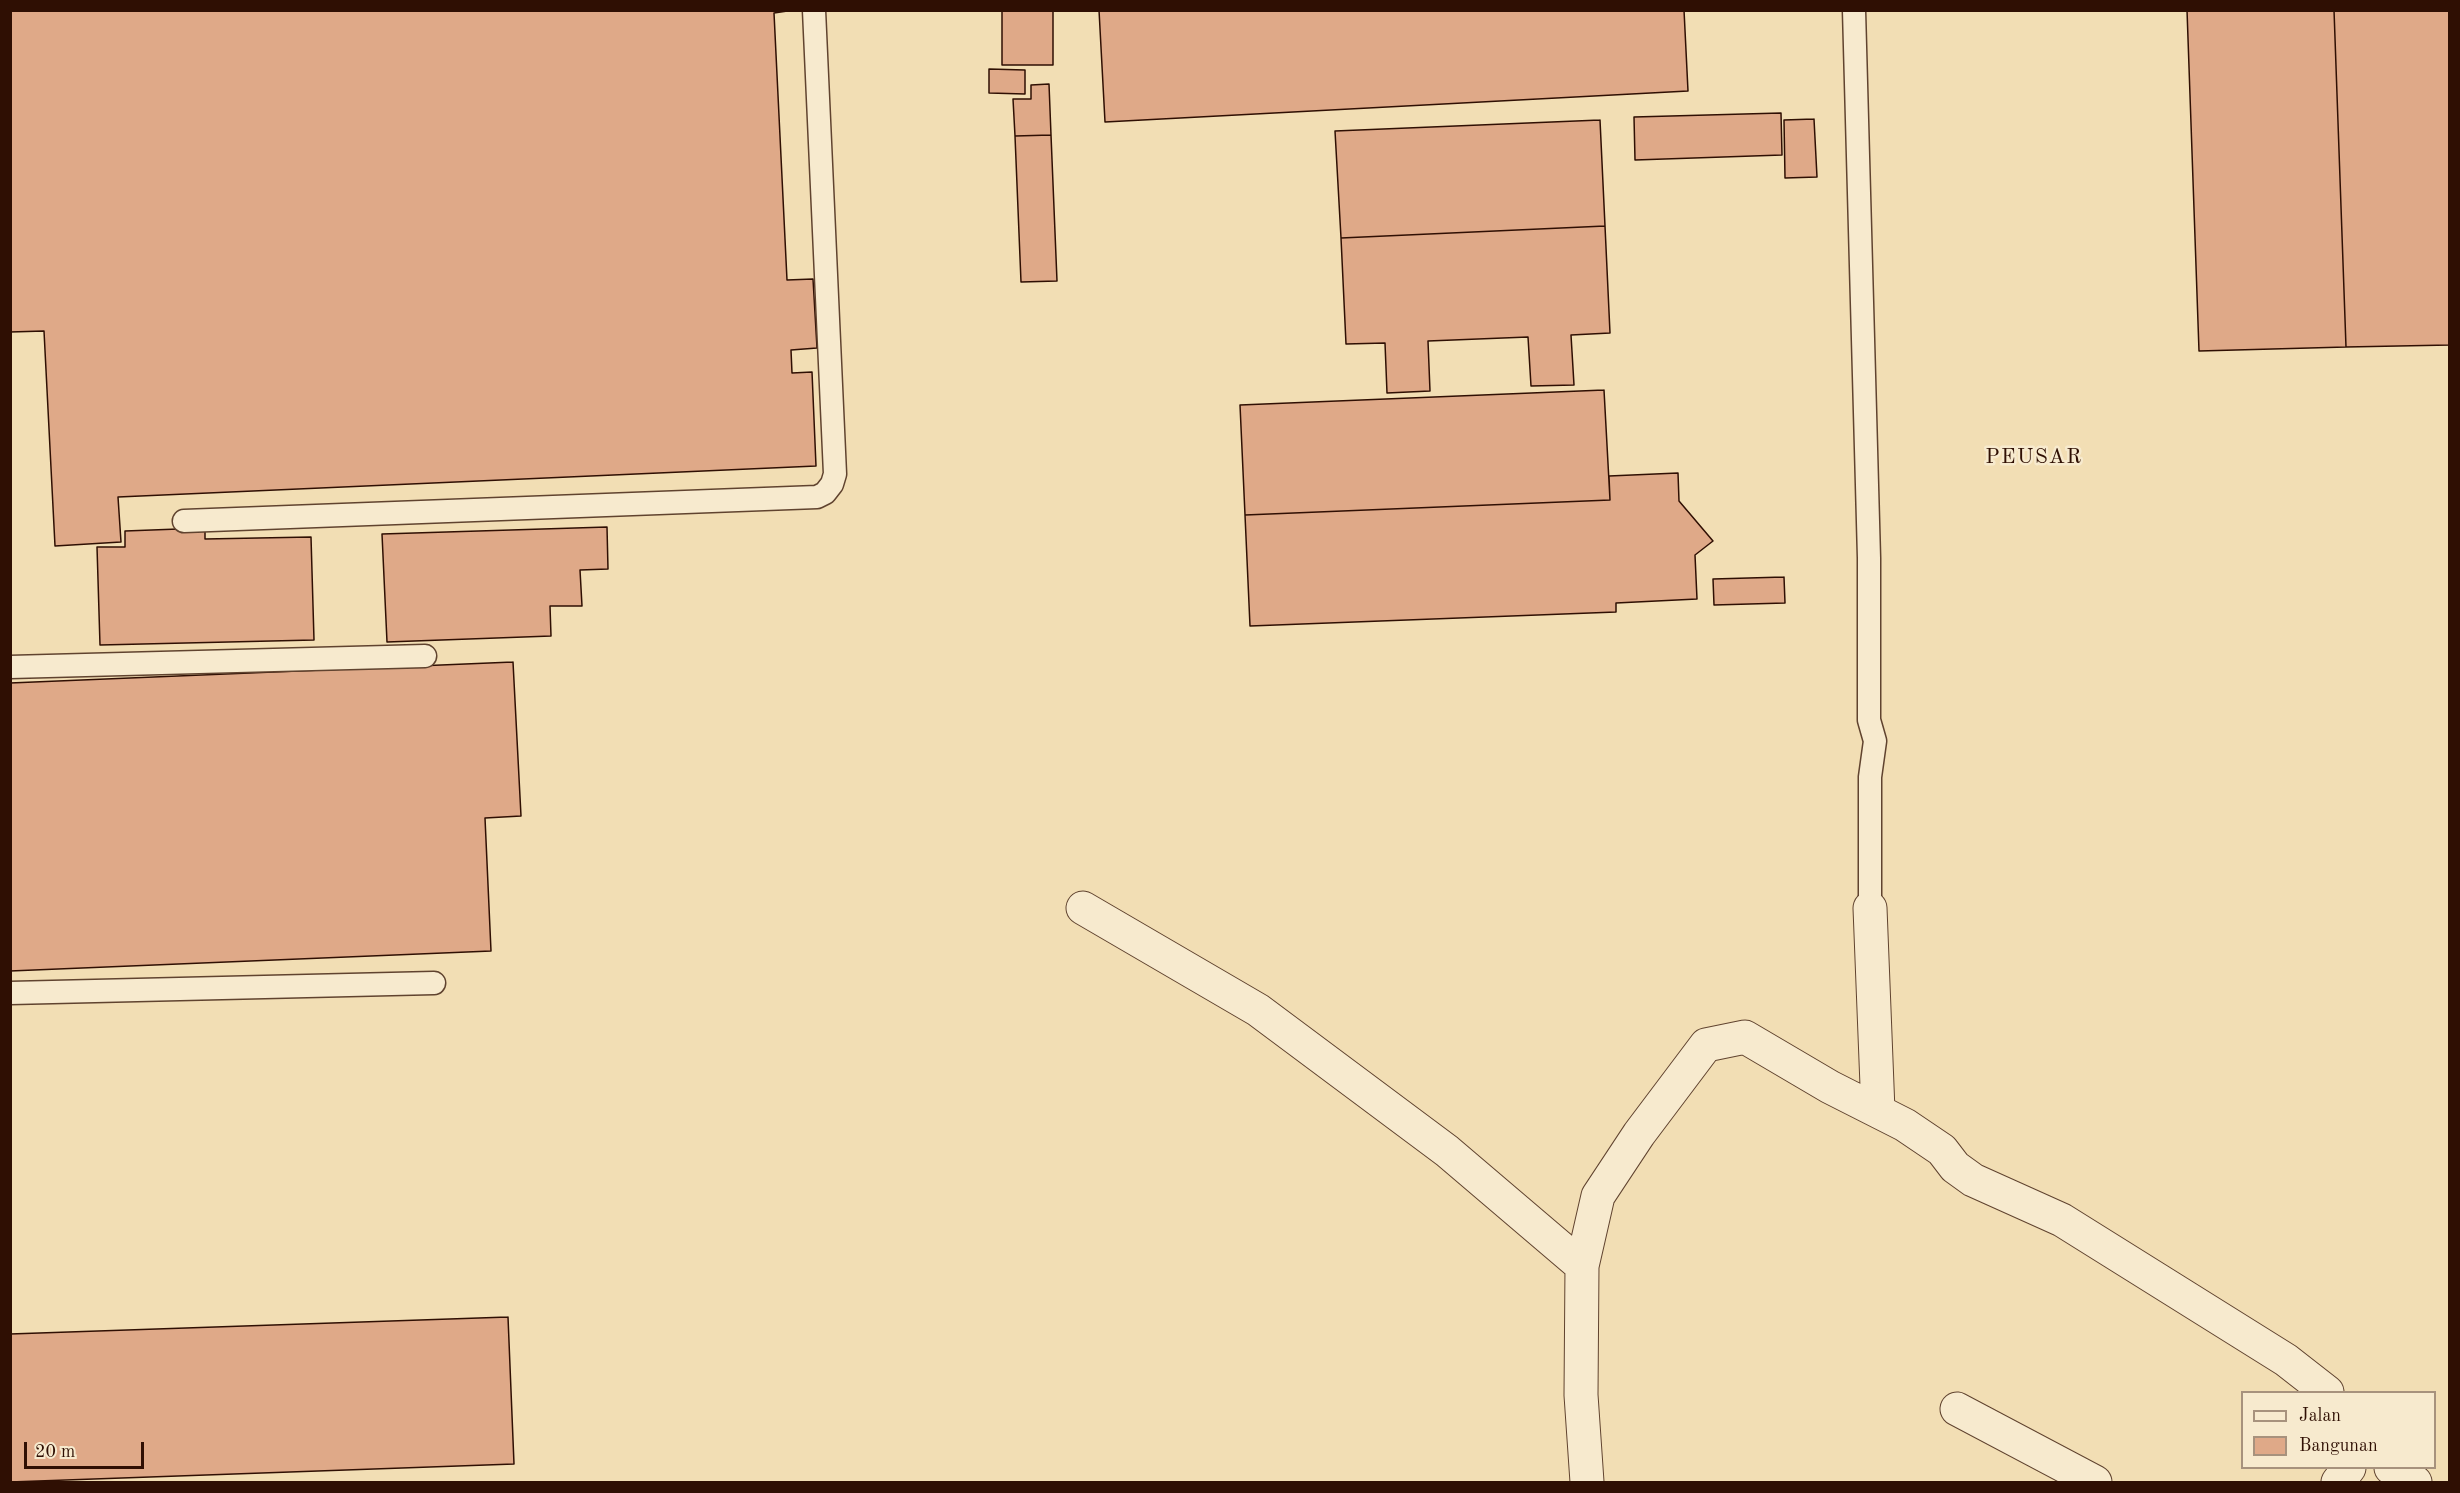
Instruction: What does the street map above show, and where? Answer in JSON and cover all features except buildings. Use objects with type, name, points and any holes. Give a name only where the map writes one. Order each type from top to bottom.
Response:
[{"type":"street","points":[[1083,908],[1258,1010],[1447,1151],[1582,1266]]},
{"type":"street","points":[[1870,908],[1878,1111]]},
{"type":"street","points":[[1587,1482],[1581,1395],[1582,1266],[1598,1196],[1639,1134],[1706,1045],[1745,1037],[1830,1087],[1905,1125],[1942,1150],[1955,1167],[1973,1180],[2062,1220],[2286,1360],[2325,1391]]},
{"type":"street","points":[[1957,1409],[2095,1482]]},
{"type":"street","points":[[2338,1482],[2348,1469]]},
{"type":"street","points":[[2394,1469],[2415,1482]]},
{"type":"lane","points":[[184,521],[817,497],[825,493],[832,484],[835,474],[814,10]]},
{"type":"lane","points":[[1854,10],[1869,558],[1868,711],[1875,741],[1870,777],[1870,908]]},
{"type":"lane","points":[[10,667],[425,656]]},
{"type":"lane","points":[[10,993],[434,983]]},
{"type":"district","name":"PEUSAR","points":[[2034,457]]}]
